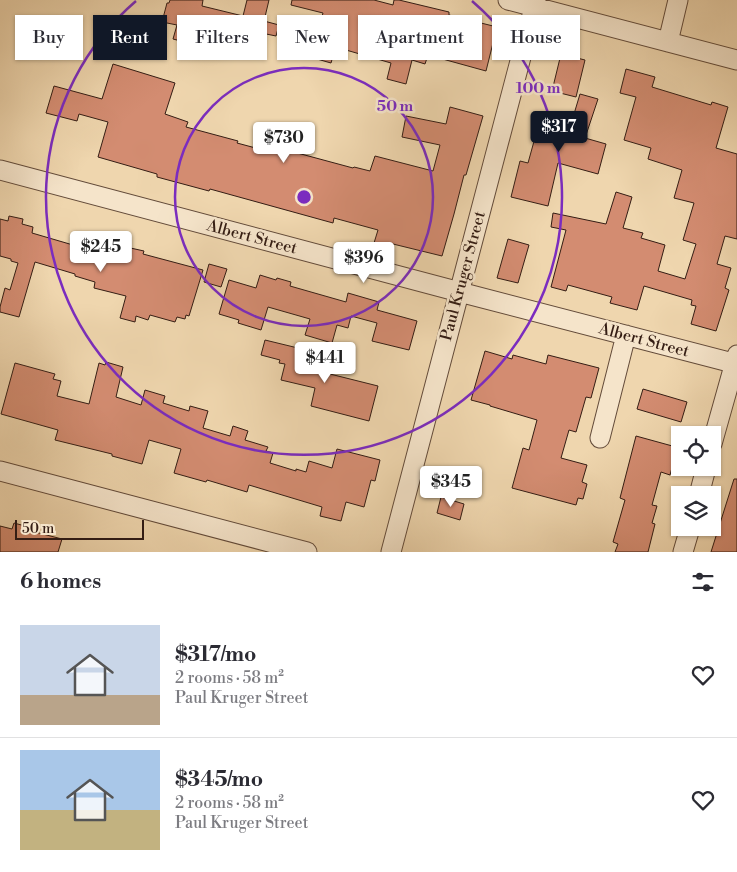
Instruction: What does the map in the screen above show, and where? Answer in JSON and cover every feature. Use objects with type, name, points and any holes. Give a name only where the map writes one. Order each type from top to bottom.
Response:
[{"type":"street","points":[[508,0],[535,3],[737,60]]},
{"type":"street","points":[[668,42],[678,0]]},
{"type":"street","name":"Paul Kruger Street","points":[[391,552],[535,3]]},
{"type":"street","name":"Albert Street","points":[[0,170],[459,292],[736,361]]},
{"type":"street","points":[[600,438],[626,335]]},
{"type":"street","points":[[717,426],[736,361]]},
{"type":"street","points":[[0,471],[307,552]]},
{"type":"street","points":[[684,552],[688,536]]},
{"type":"building","points":[[170,0],[203,0],[202,6],[239,15],[177,15],[177,25],[167,23],[167,15],[164,15],[167,3]]},
{"type":"building","points":[[247,0],[269,0],[265,15],[243,15]]},
{"type":"building","points":[[292,0],[374,0],[393,5],[394,0],[399,0],[449,12],[449,15],[358,15],[358,53],[348,51],[348,15],[322,15],[323,13],[291,5]]},
{"type":"building","points":[[267,22],[277,24],[276,36],[267,34]]},
{"type":"building","points":[[482,23],[492,26],[492,47],[486,71],[446,60],[482,60]]},
{"type":"building","points":[[177,25],[177,40],[173,39]]},
{"type":"building","points":[[320,60],[332,60],[331,63]]},
{"type":"building","points":[[381,60],[412,60],[406,84],[387,79],[391,63]]},
{"type":"building","points":[[412,60],[426,60],[425,64]]},
{"type":"building","points":[[560,60],[585,60],[576,97],[552,91]]},
{"type":"building","points":[[113,64],[175,83],[165,114],[188,122],[186,127],[263,150],[264,144],[370,171],[375,156],[433,171],[440,145],[402,137],[406,116],[446,124],[450,107],[483,116],[466,175],[464,175],[442,256],[393,244],[392,247],[374,243],[378,230],[334,218],[333,223],[210,189],[209,191],[157,177],[157,174],[98,157],[108,122],[79,114],[77,121],[46,113],[54,86],[102,99]]},
{"type":"building","points":[[626,69],[655,77],[652,87],[711,105],[712,102],[728,107],[716,148],[737,154],[737,239],[725,236],[717,264],[731,268],[725,288],[729,290],[716,331],[691,324],[696,306],[691,305],[692,300],[644,286],[637,310],[610,303],[612,297],[568,285],[566,291],[551,287],[566,230],[551,227],[553,213],[606,224],[616,192],[632,197],[623,228],[643,233],[641,238],[665,245],[658,271],[685,279],[696,244],[683,240],[694,203],[674,198],[682,170],[648,159],[651,148],[624,140],[636,97],[620,93]]},
{"type":"building","points":[[580,94],[598,99],[585,138],[606,144],[598,174],[558,163],[548,206],[511,197],[520,161],[528,163],[541,116],[571,124]]},
{"type":"building","points":[[9,216],[23,219],[22,224],[33,227],[32,233],[73,245],[75,241],[90,245],[92,236],[118,243],[117,245],[144,251],[143,254],[203,270],[189,316],[186,315],[185,319],[177,317],[175,322],[150,315],[148,320],[136,316],[135,322],[120,318],[126,296],[94,288],[95,282],[35,262],[19,317],[0,312],[5,288],[10,290],[18,263],[0,256],[0,219],[8,221]]},
{"type":"building","points":[[508,239],[529,245],[518,283],[497,278]]},
{"type":"building","points":[[209,264],[227,269],[221,287],[204,282]]},
{"type":"building","points":[[260,275],[291,282],[290,286],[346,302],[348,293],[379,302],[377,310],[417,321],[409,350],[372,341],[377,323],[351,316],[348,328],[337,325],[332,343],[305,335],[310,319],[268,307],[261,330],[238,323],[239,320],[219,314],[229,280],[256,288]]},
{"type":"building","points":[[265,340],[302,349],[298,366],[378,386],[369,421],[311,406],[315,388],[281,380],[285,364],[279,363],[280,360],[261,355]]},
{"type":"building","points":[[485,351],[512,359],[513,355],[546,364],[548,355],[599,368],[591,398],[586,397],[576,432],[569,430],[561,458],[587,465],[582,482],[587,484],[583,499],[578,498],[576,505],[512,488],[523,448],[529,450],[537,420],[471,400]]},
{"type":"building","points":[[106,362],[123,367],[116,397],[141,405],[145,390],[165,396],[163,403],[189,411],[190,406],[208,411],[203,428],[230,436],[233,426],[248,431],[245,440],[268,447],[266,451],[273,453],[270,463],[306,472],[309,461],[332,468],[337,449],[380,460],[375,481],[371,480],[364,507],[346,502],[341,521],[320,516],[322,507],[249,485],[247,492],[207,480],[206,482],[174,473],[181,449],[149,440],[142,464],[112,456],[112,454],[55,440],[58,430],[1,414],[15,363],[55,374],[53,379],[61,381],[57,396],[89,404],[99,363],[105,365]]},
{"type":"building","points":[[643,389],[687,402],[681,422],[637,409]]},
{"type":"building","points":[[636,436],[671,446],[670,475],[661,472],[652,505],[657,506],[652,523],[655,524],[648,552],[615,552],[618,544],[613,542],[625,500],[620,498]]},
{"type":"building","points":[[734,479],[737,479],[737,552],[711,552],[716,536],[721,536],[721,520]]},
{"type":"building","points":[[441,497],[464,504],[460,520],[437,513]]},
{"type":"building","points":[[14,523],[36,529],[35,532],[62,539],[58,552],[0,552],[0,526],[12,529]]}]
